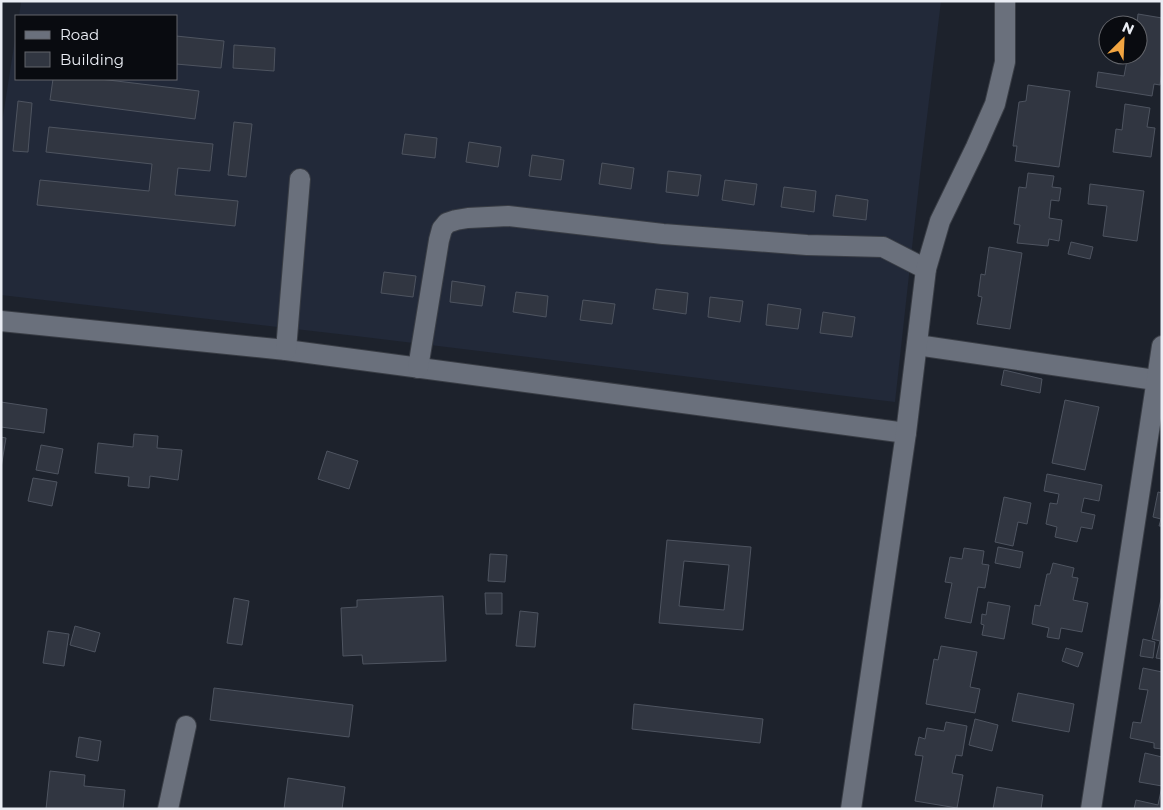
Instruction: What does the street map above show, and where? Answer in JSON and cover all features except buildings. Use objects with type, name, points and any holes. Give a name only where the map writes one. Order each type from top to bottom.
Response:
[{"type":"street","points":[[851,809],[906,433],[926,269],[940,221],[995,104],[1005,62],[1004,1]]},
{"type":"street","points":[[286,350],[300,178]]},
{"type":"street","points":[[418,368],[438,240],[442,229],[447,223],[456,220],[508,216],[663,234],[807,246],[884,247],[926,269]]},
{"type":"street","points":[[1,321],[286,350],[906,433]]},
{"type":"street","points":[[917,345],[1159,380]]},
{"type":"street","points":[[1091,809],[1159,380],[1162,346]]},
{"type":"street","points":[[168,809],[186,726]]},
{"type":"shaded area","points":[[21,1],[941,1],[895,402],[1,295],[1,129],[15,39],[15,80],[178,80],[178,15],[19,15]]}]
